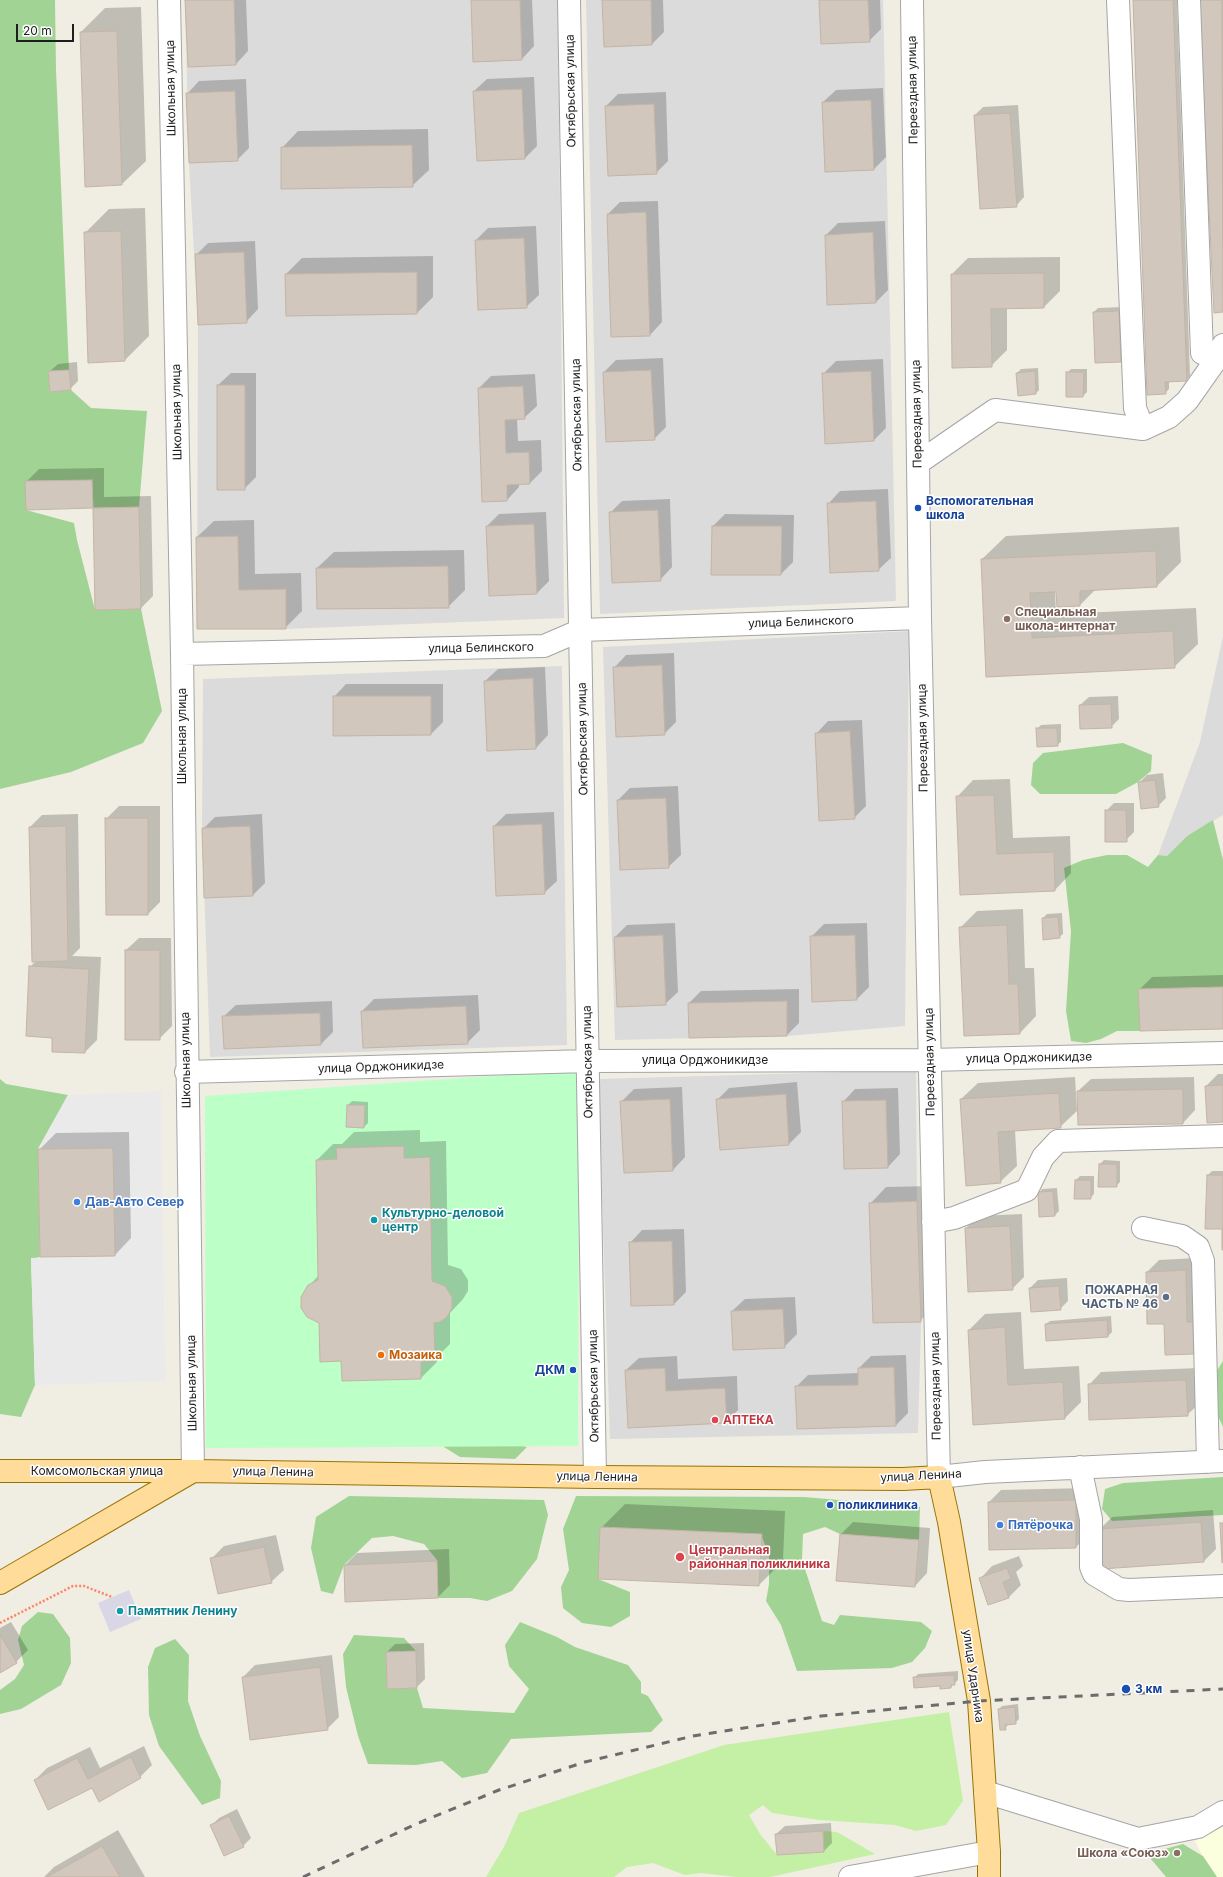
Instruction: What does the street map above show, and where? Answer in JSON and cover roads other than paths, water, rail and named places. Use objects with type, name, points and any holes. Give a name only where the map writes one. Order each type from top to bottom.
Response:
[{"type":"main road","name":"Комсомольская улица","points":[[0,1471],[193,1471]]},
{"type":"main road","name":"улица Ленина","points":[[193,1471],[595,1477],[903,1479],[939,1477]]},
{"type":"main road","points":[[0,1583],[193,1471]]},
{"type":"main road","name":"улица Ударника","points":[[939,1477],[949,1522],[979,1701],[989,1852],[989,1877]]},
{"type":"street","name":"Школьная улица","points":[[169,0],[182,654],[186,1072],[193,1471]]},
{"type":"street","name":"Октябрьская улица","points":[[569,0],[595,1477]]},
{"type":"street","name":"Переездная улица","points":[[912,0],[920,618],[939,1477]]},
{"type":"street","points":[[1118,0],[1135,408],[1143,429]]},
{"type":"street","points":[[1189,0],[1202,353],[1220,351]]},
{"type":"street","points":[[918,463],[995,410],[1143,429],[1169,417],[1187,401],[1220,351]]},
{"type":"street","name":"улица Белинского","points":[[182,654],[544,646],[581,630],[920,618]]},
{"type":"street","name":"улица Орджоникидзе","points":[[186,1072],[588,1061],[929,1060],[1223,1053]]},
{"type":"street","points":[[933,1222],[954,1218],[1027,1190],[1043,1158],[1058,1142],[1223,1136]]},
{"type":"street","points":[[1143,1228],[1182,1236],[1198,1247],[1203,1261],[1215,1462]]},
{"type":"street","name":"улица Ленина","points":[[939,1477],[985,1472],[1215,1462]]},
{"type":"street","points":[[1080,1467],[1091,1519],[1091,1567],[1094,1574],[1119,1589],[1129,1590],[1223,1586]]},
{"type":"street","points":[[985,1792],[1138,1839],[1198,1827],[1223,1812]]},
{"type":"street","points":[[850,1877],[989,1852]]},
{"type":"railway","points":[[303,1877],[416,1824],[499,1790],[585,1762],[693,1736],[821,1716],[979,1701],[1223,1689]]},
{"type":"place","name":"Вспомогательная школа","points":[[918,508]]},
{"type":"place","name":"Специальная школа-интернат","points":[[1007,619]]},
{"type":"place","name":"Дав-Авто Север","points":[[77,1202]]},
{"type":"place","name":"Культурно-деловой центр","points":[[374,1220]]},
{"type":"place","name":"ПОЖАРНАЯ ЧАСТЬ № 46","points":[[1166,1297]]},
{"type":"place","name":"Мозаика","points":[[381,1355]]},
{"type":"place","name":"ДКМ","points":[[573,1370]]},
{"type":"place","name":"АПТЕКА","points":[[715,1420]]},
{"type":"place","name":"поликлиника","points":[[830,1505]]},
{"type":"place","name":"Пятёрочка","points":[[1000,1525]]},
{"type":"place","name":"Центральная районная поликлиника","points":[[680,1557]]},
{"type":"place","name":"Памятник Ленину","points":[[120,1611]]},
{"type":"place","name":"3 км","points":[[1126,1689]]},
{"type":"place","name":"Школа «Союз»","points":[[1177,1853]]}]
